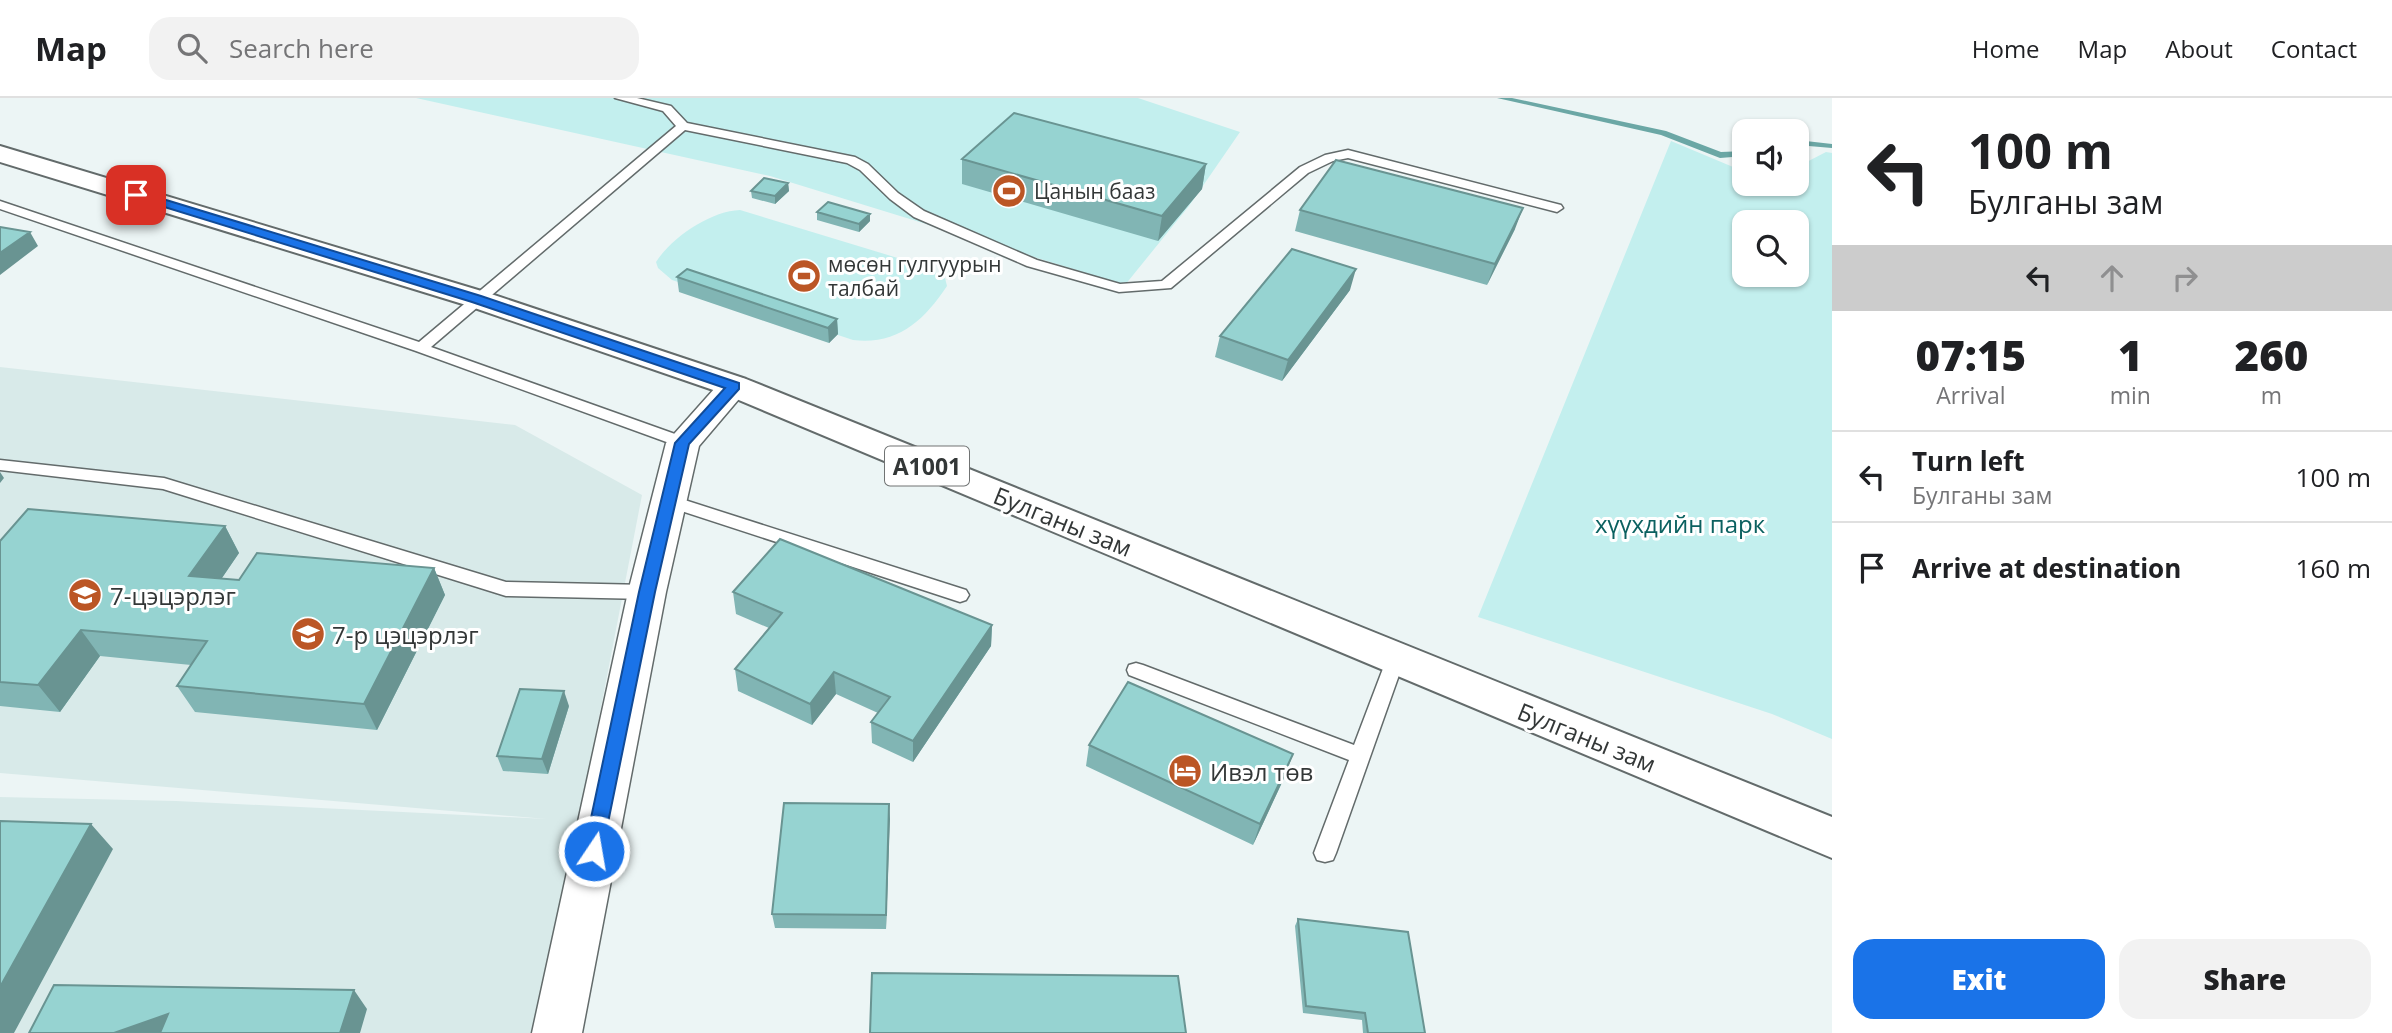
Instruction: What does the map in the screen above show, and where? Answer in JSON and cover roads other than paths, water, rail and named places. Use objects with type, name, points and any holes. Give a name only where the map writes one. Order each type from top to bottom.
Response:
[{"type":"highway","name":"Булганы зам","points":[[0,154],[477,299],[734,386],[1832,838]]},
{"type":"street","points":[[557,1033],[647,592],[682,443],[734,386]]},
{"type":"lane","points":[[621,98],[667,108],[683,126],[851,160],[864,167],[894,196],[919,214],[1032,263],[1119,288],[1166,285],[1304,170],[1329,158],[1348,154],[1558,208]]},
{"type":"lane","points":[[421,348],[683,126]]},
{"type":"lane","points":[[0,205],[421,348],[682,443]]},
{"type":"lane","points":[[0,465],[164,484],[506,589],[647,592]]},
{"type":"lane","points":[[668,501],[960,595]]},
{"type":"lane","points":[[1325,853],[1396,659]]},
{"type":"lane","points":[[1136,670],[1360,756]]},
{"type":"waterway","points":[[1501,98],[1663,133],[1720,155],[1732,154]]},
{"type":"waterway","points":[[1809,143],[1832,146]]},
{"type":"place","name":"Цанын бааз","points":[[1009,191]]},
{"type":"place","name":"мөсөн гулгуурын талбай","points":[[804,276]]},
{"type":"place","name":"7-цэцэрлэг","points":[[85,595]]},
{"type":"place","name":"7-р цэцэрлэг","points":[[308,634]]},
{"type":"place","name":"Ивэл төв","points":[[1185,771]]},
{"type":"park label","name":"хүүхдийн парк","points":[[1680,523]]}]
